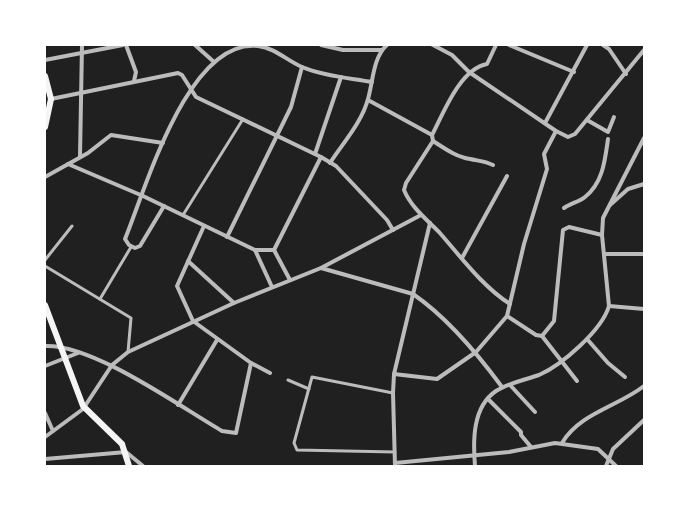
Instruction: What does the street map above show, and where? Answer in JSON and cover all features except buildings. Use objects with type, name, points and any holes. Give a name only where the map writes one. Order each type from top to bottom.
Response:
[{"type":"main road","points":[[45,76],[52,99],[45,128]]},
{"type":"main road","points":[[45,305],[83,406],[122,444],[129,466]]},
{"type":"street","points":[[80,156],[82,45]]},
{"type":"street","points":[[45,60],[124,45],[136,72],[134,81]]},
{"type":"street","points":[[195,45],[214,62]]},
{"type":"street","points":[[204,53],[205,45]]},
{"type":"street","points":[[131,247],[125,239],[163,143],[190,89],[214,62],[230,50],[244,45],[266,47],[302,67],[372,82]]},
{"type":"street","points":[[274,50],[275,45]]},
{"type":"street","points":[[321,45],[343,50],[382,50]]},
{"type":"street","points":[[330,163],[362,114],[368,100],[382,50],[388,45]]},
{"type":"street","points":[[433,45],[452,55],[469,72],[564,136],[572,136],[626,74],[644,50]]},
{"type":"street","points":[[496,45],[487,64],[474,68],[469,72],[432,135],[433,141],[406,183],[404,190],[421,215],[491,290],[510,304]]},
{"type":"street","points":[[509,45],[574,72]]},
{"type":"street","points":[[545,123],[587,45]]},
{"type":"street","points":[[603,45],[609,49],[626,74]]},
{"type":"street","points":[[609,49],[613,45]]},
{"type":"street","points":[[227,237],[291,107],[302,67]]},
{"type":"street","points":[[52,99],[178,73],[182,75],[196,97],[322,157],[388,220],[392,230]]},
{"type":"street","points":[[315,154],[341,76]]},
{"type":"street","points":[[368,100],[432,135]]},
{"type":"street","points":[[586,120],[608,132],[614,117]]},
{"type":"street","points":[[183,216],[243,119]]},
{"type":"street","points":[[394,374],[437,379],[476,352],[507,316],[524,244],[547,169],[544,154],[556,131]]},
{"type":"street","points":[[45,177],[80,156],[88,154],[111,135],[163,143]]},
{"type":"street","points":[[475,466],[476,422],[488,399],[502,387],[542,374],[586,339],[606,317],[610,306],[602,235],[603,218],[606,208],[644,138]]},
{"type":"street","points":[[564,208],[586,196],[596,184],[605,165],[608,139]]},
{"type":"street","points":[[433,141],[455,155],[470,160],[483,160],[493,165]]},
{"type":"street","points":[[274,250],[322,157]]},
{"type":"street","points":[[68,164],[143,196],[255,250],[274,250]]},
{"type":"street","points":[[462,258],[507,176]]},
{"type":"street","points":[[606,208],[628,189],[644,184]]},
{"type":"street","points":[[131,247],[140,246],[164,206]]},
{"type":"street","points":[[45,437],[79,413],[112,365],[128,352],[234,303],[322,268],[421,215]]},
{"type":"street","points":[[430,223],[394,374],[392,393],[395,464],[474,454],[509,452],[562,443],[588,446],[608,457],[616,466]]},
{"type":"street","points":[[45,260],[72,226]]},
{"type":"street","points":[[204,226],[177,286],[193,321],[251,363],[270,373]]},
{"type":"street","points":[[542,336],[554,321],[563,230],[566,227],[602,235]]},
{"type":"street","points":[[100,299],[131,247]]},
{"type":"street","points":[[255,250],[272,287]]},
{"type":"street","points":[[274,250],[290,280]]},
{"type":"street","points":[[604,254],[644,254]]},
{"type":"street","points":[[188,262],[234,303]]},
{"type":"street","points":[[45,266],[131,318],[128,352]]},
{"type":"street","points":[[322,268],[413,294],[424,302],[476,352],[502,387]]},
{"type":"street","points":[[610,306],[644,309]]},
{"type":"street","points":[[507,316],[536,335],[542,336],[577,381]]},
{"type":"street","points":[[586,339],[608,363],[625,377]]},
{"type":"street","points":[[178,405],[217,340]]},
{"type":"street","points":[[45,346],[59,345],[112,365],[222,431],[236,433],[251,363]]},
{"type":"street","points":[[45,366],[78,353]]},
{"type":"street","points":[[392,393],[312,378],[294,443],[297,450],[395,452]]},
{"type":"street","points":[[288,380],[309,388]]},
{"type":"street","points":[[510,385],[535,412]]},
{"type":"street","points":[[562,443],[580,422],[620,402],[644,386]]},
{"type":"street","points":[[488,399],[522,432],[521,435],[531,447]]},
{"type":"street","points":[[45,413],[53,431]]},
{"type":"street","points":[[606,466],[608,457],[613,449],[642,426],[644,420]]},
{"type":"street","points":[[45,459],[126,452],[143,466]]},
{"type":"shaded area","points":[[45,45],[644,45],[644,466],[45,466]]}]
